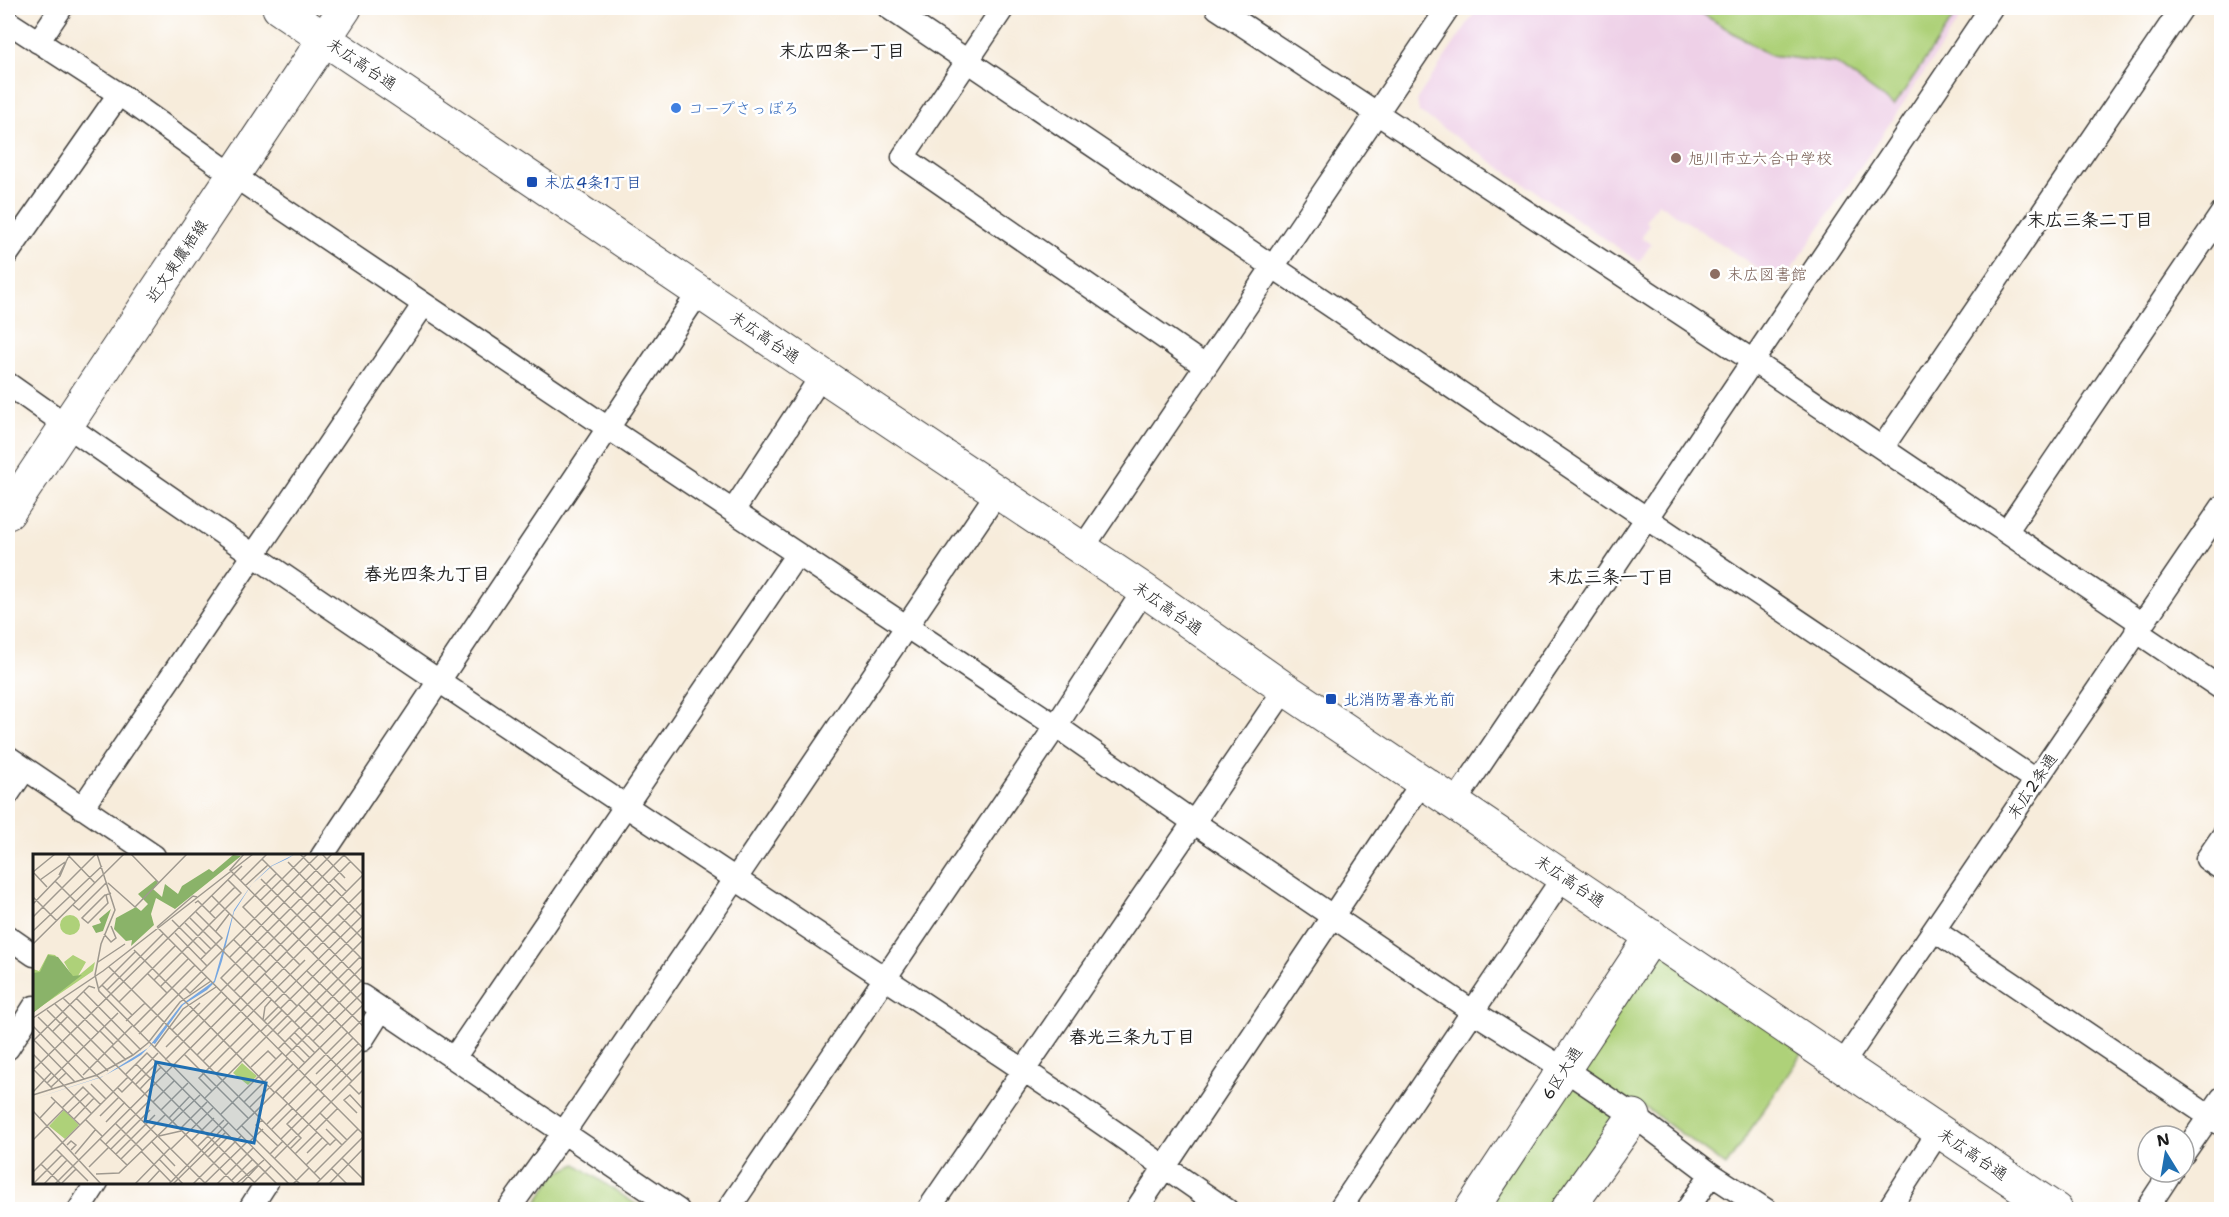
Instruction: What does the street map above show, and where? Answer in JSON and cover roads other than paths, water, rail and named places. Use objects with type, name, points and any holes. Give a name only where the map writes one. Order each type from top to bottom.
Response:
[{"type":"street","points":[[38,42],[61,8]]},
{"type":"street","name":"末広高台通","points":[[279,8],[1144,590],[1286,689],[2056,1209]]},
{"type":"street","name":"近文東鷹栖線","points":[[8,513],[345,8]]},
{"type":"street","points":[[889,8],[1274,265],[1646,519],[2035,780]]},
{"type":"street","points":[[1003,8],[903,157],[1205,366]]},
{"type":"street","points":[[1219,8],[1753,361],[2006,532],[2222,689]]},
{"type":"street","points":[[1082,549],[1448,8]]},
{"type":"street","points":[[1455,802],[1991,8]]},
{"type":"street","points":[[1882,448],[2182,8]]},
{"type":"street","points":[[11,31],[38,42],[119,94],[234,176],[1056,726],[1472,1011],[1635,1116],[1711,1174],[1766,1209]]},
{"type":"street","points":[[8,253],[119,94]]},
{"type":"street","points":[[2006,532],[2222,213]]},
{"type":"street","points":[[323,854],[699,292]]},
{"type":"street","points":[[82,808],[424,304]]},
{"type":"street","points":[[733,511],[822,375]]},
{"type":"street","points":[[8,384],[252,555],[626,807],[1023,1069],[1227,1209]]},
{"type":"street","points":[[508,1209],[564,1132],[997,493]]},
{"type":"street","name":"末広2条通","points":[[1842,1065],[2222,507]]},
{"type":"street","points":[[454,1058],[797,554]]},
{"type":"street","points":[[729,1209],[1056,726],[1144,590]]},
{"type":"street","points":[[928,1209],[1286,689]]},
{"type":"street","points":[[8,794],[16,763],[152,854]]},
{"type":"street","points":[[1136,1209],[1423,781]]},
{"type":"street","points":[[2222,837],[2207,859],[2222,869]]},
{"type":"street","points":[[1339,1209],[1564,876]]},
{"type":"street","points":[[1935,931],[2217,1113],[2196,1138]]},
{"type":"street","name":"6区大通","points":[[1471,1209],[1652,936]]},
{"type":"street","points":[[8,937],[33,954]]},
{"type":"street","points":[[363,997],[678,1209]]},
{"type":"street","points":[[8,1048],[33,1009]]},
{"type":"street","points":[[363,1038],[381,1010]]},
{"type":"street","points":[[1567,1209],[1635,1116]]},
{"type":"street","points":[[1888,1209],[1939,1131]]},
{"type":"street","points":[[1687,1209],[1711,1174]]},
{"type":"street","points":[[79,1209],[96,1184]]},
{"type":"street","points":[[249,1209],[266,1184]]},
{"type":"street","points":[[2146,1209],[2163,1184]]},
{"type":"place","name":"コープさっぽろ","points":[[676,108]]},
{"type":"place","name":"旭川市立六合中学校","points":[[1676,158]]},
{"type":"place","name":"末広4条1丁目","points":[[532,182]]},
{"type":"place","name":"末広図書館","points":[[1715,274]]},
{"type":"place","name":"北消防署春光前","points":[[1331,699]]},
{"type":"district","name":"末広四条一丁目","points":[[842,51]]},
{"type":"district","name":"末広三条二丁目","points":[[2090,220]]},
{"type":"district","name":"春光四条九丁目","points":[[427,574]]},
{"type":"district","name":"末広三条一丁目","points":[[1611,577]]},
{"type":"district","name":"春光三条九丁目","points":[[1132,1037]]}]
